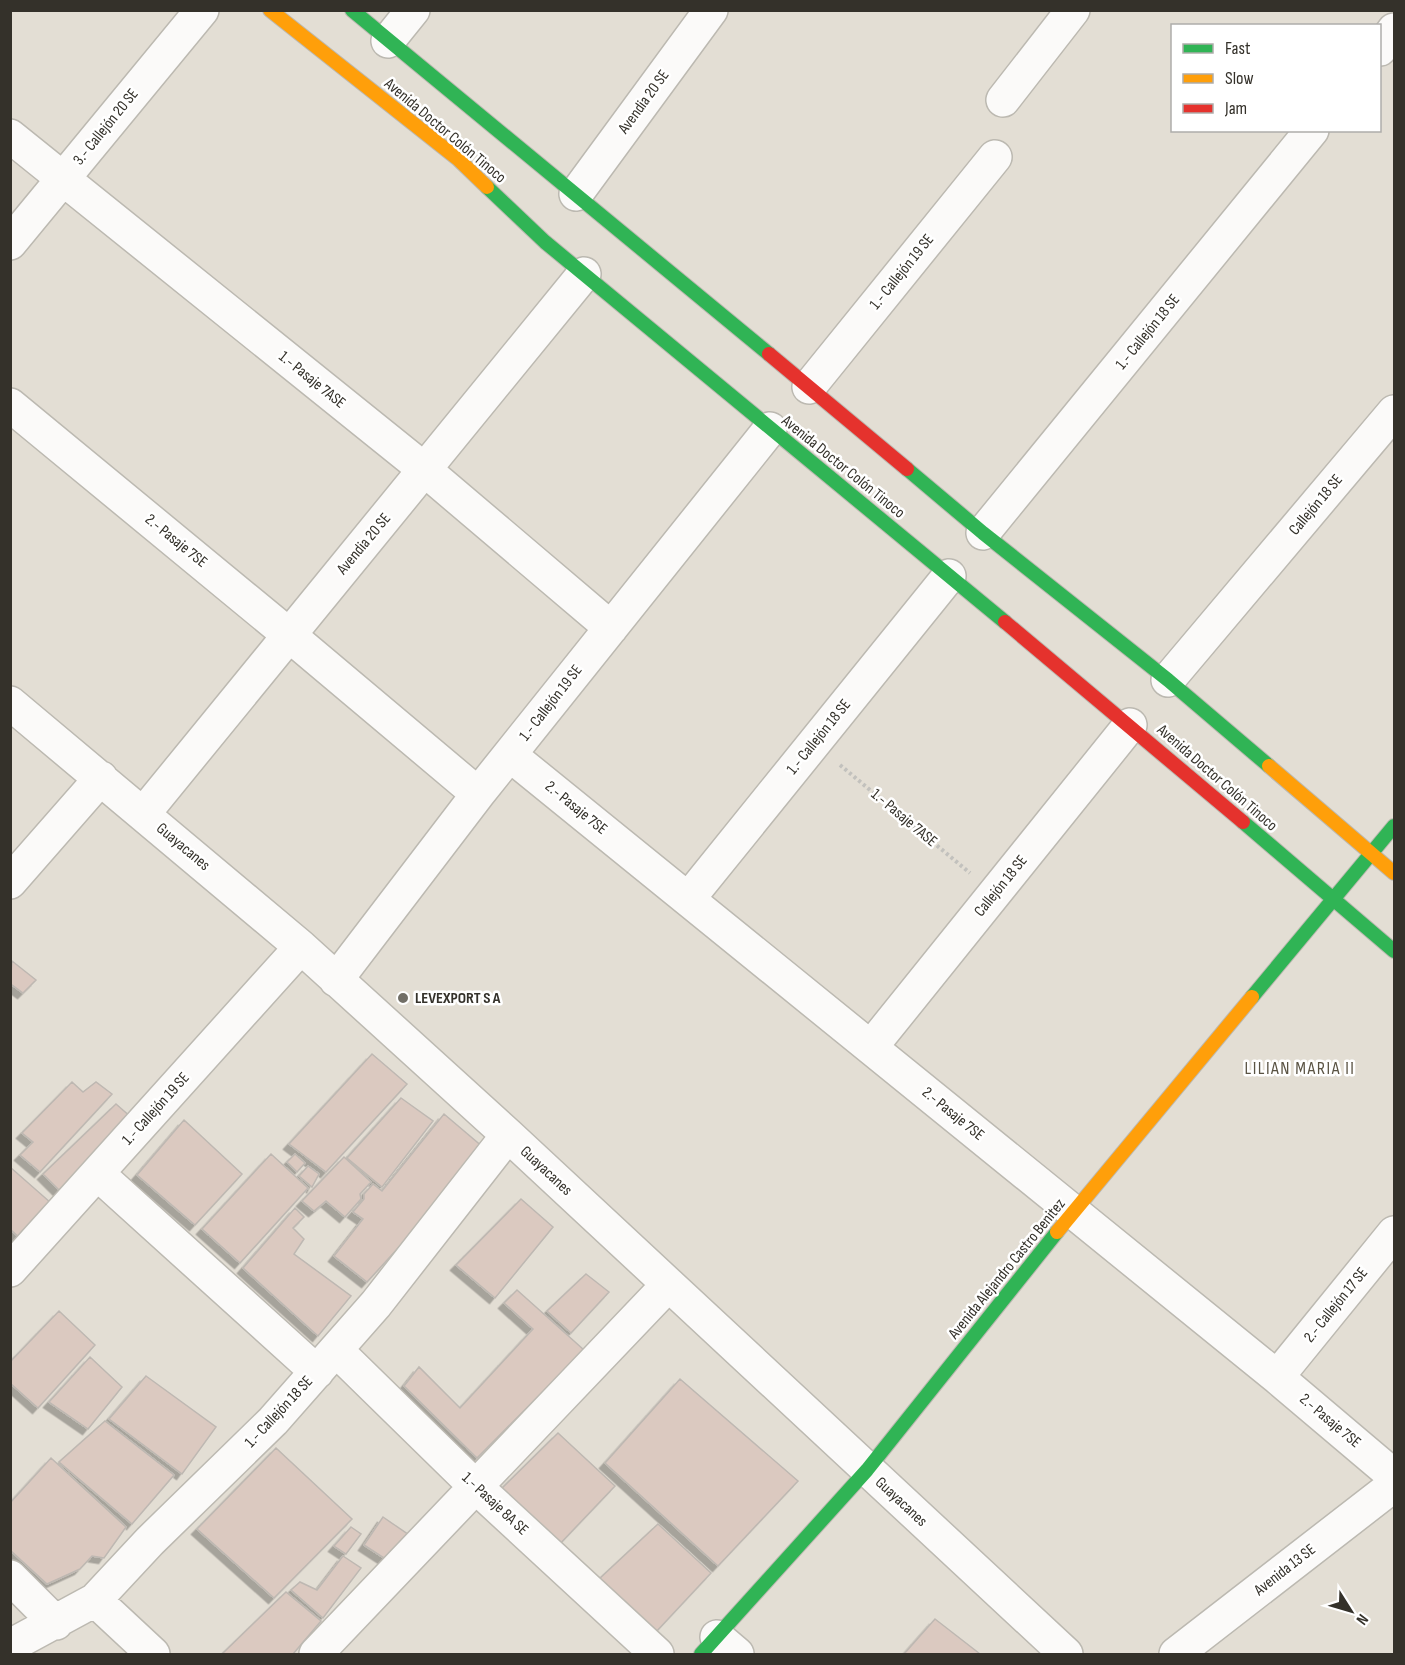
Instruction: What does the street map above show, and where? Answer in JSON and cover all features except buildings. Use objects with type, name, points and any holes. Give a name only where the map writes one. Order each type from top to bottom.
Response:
[{"type":"main road","name":"Avenida Doctor Colón Tinoco","points":[[270,10],[458,159],[545,242],[1130,725],[1395,951]]},
{"type":"main road","name":"Avenida Doctor Colón Tinoco","points":[[352,10],[983,533],[1168,680],[1395,873]]},
{"type":"main road","name":"Avenida Alejandro Castro Benitez","points":[[718,1649],[867,1470],[1073,1212],[1395,826]]},
{"type":"street","name":"3.- Callejón 20 SE","points":[[10,243],[202,10]]},
{"type":"street","points":[[388,41],[413,10]]},
{"type":"street","name":"Avendia 20 SE","points":[[576,194],[711,10]]},
{"type":"street","points":[[1003,100],[1073,10]]},
{"type":"street","points":[[1381,48],[1395,30]]},
{"type":"street","name":"1.- Callejón 18 SE","points":[[983,533],[1310,132]]},
{"type":"street","name":"1.- Pasaje 7ASE","points":[[10,136],[425,470],[611,628]]},
{"type":"street","name":"1.- Callejón 19 SE","points":[[809,387],[995,157]]},
{"type":"street","name":"Avendia 20 SE","points":[[144,813],[584,274]]},
{"type":"street","name":"2.- Pasaje 7SE","points":[[10,405],[478,794]]},
{"type":"street","name":"Callejón 18 SE","points":[[1168,680],[1395,412]]},
{"type":"street","name":"1.- Callejón 19 SE","points":[[336,980],[478,794],[770,429]]},
{"type":"street","name":"1.- Callejón 18 SE","points":[[689,898],[949,576]]},
{"type":"street","name":"Guayacanes","points":[[10,703],[144,813],[301,947],[508,1135],[1066,1654]]},
{"type":"street","name":"Callejón 18 SE","points":[[871,1047],[1130,725]]},
{"type":"street","name":"2.- Pasaje 7SE","points":[[510,755],[1277,1377],[1395,1476]]},
{"type":"street","points":[[10,882],[101,778]]},
{"type":"street","name":"1.- Callejón 19 SE","points":[[10,1270],[301,947]]},
{"type":"street","name":"1.- Callejón 18 SE","points":[[10,1646],[95,1600],[150,1540],[273,1421],[376,1305],[508,1135]]},
{"type":"street","name":"1.- Pasaje 8A SE","points":[[98,1174],[327,1361],[475,1486],[657,1654]]},
{"type":"street","name":"2.- Callejón 17 SE","points":[[1277,1377],[1395,1233]]},
{"type":"street","points":[[316,1654],[668,1285]]},
{"type":"street","name":"Avenida 13 SE","points":[[1176,1654],[1395,1485]]},
{"type":"street","points":[[10,1577],[56,1623]]},
{"type":"street","points":[[95,1600],[153,1654]]},
{"type":"path","name":"1.- Pasaje 7ASE","points":[[814,743],[995,894]]},
{"type":"traffic: fast","points":[[352,10],[769,354]]},
{"type":"traffic: fast","points":[[487,187],[545,242],[1005,622]]},
{"type":"traffic: fast","points":[[907,469],[983,533],[1168,680],[1269,766]]},
{"type":"traffic: fast","points":[[1243,822],[1394,951]]},
{"type":"traffic: fast","points":[[1252,997],[1394,826]]},
{"type":"traffic: fast","points":[[701,1654],[867,1470],[1057,1232]]},
{"type":"traffic: slow","points":[[270,10],[458,159],[487,187]]},
{"type":"traffic: slow","points":[[1269,766],[1394,873]]},
{"type":"traffic: slow","points":[[1057,1232],[1252,997]]},
{"type":"traffic: jam","points":[[769,354],[907,469]]},
{"type":"traffic: jam","points":[[1005,622],[1243,822]]},
{"type":"place","name":"LEVEXPORT S A","points":[[403,998]]},
{"type":"district","name":"LILIAN MARIA II","points":[[1300,1068]]}]
